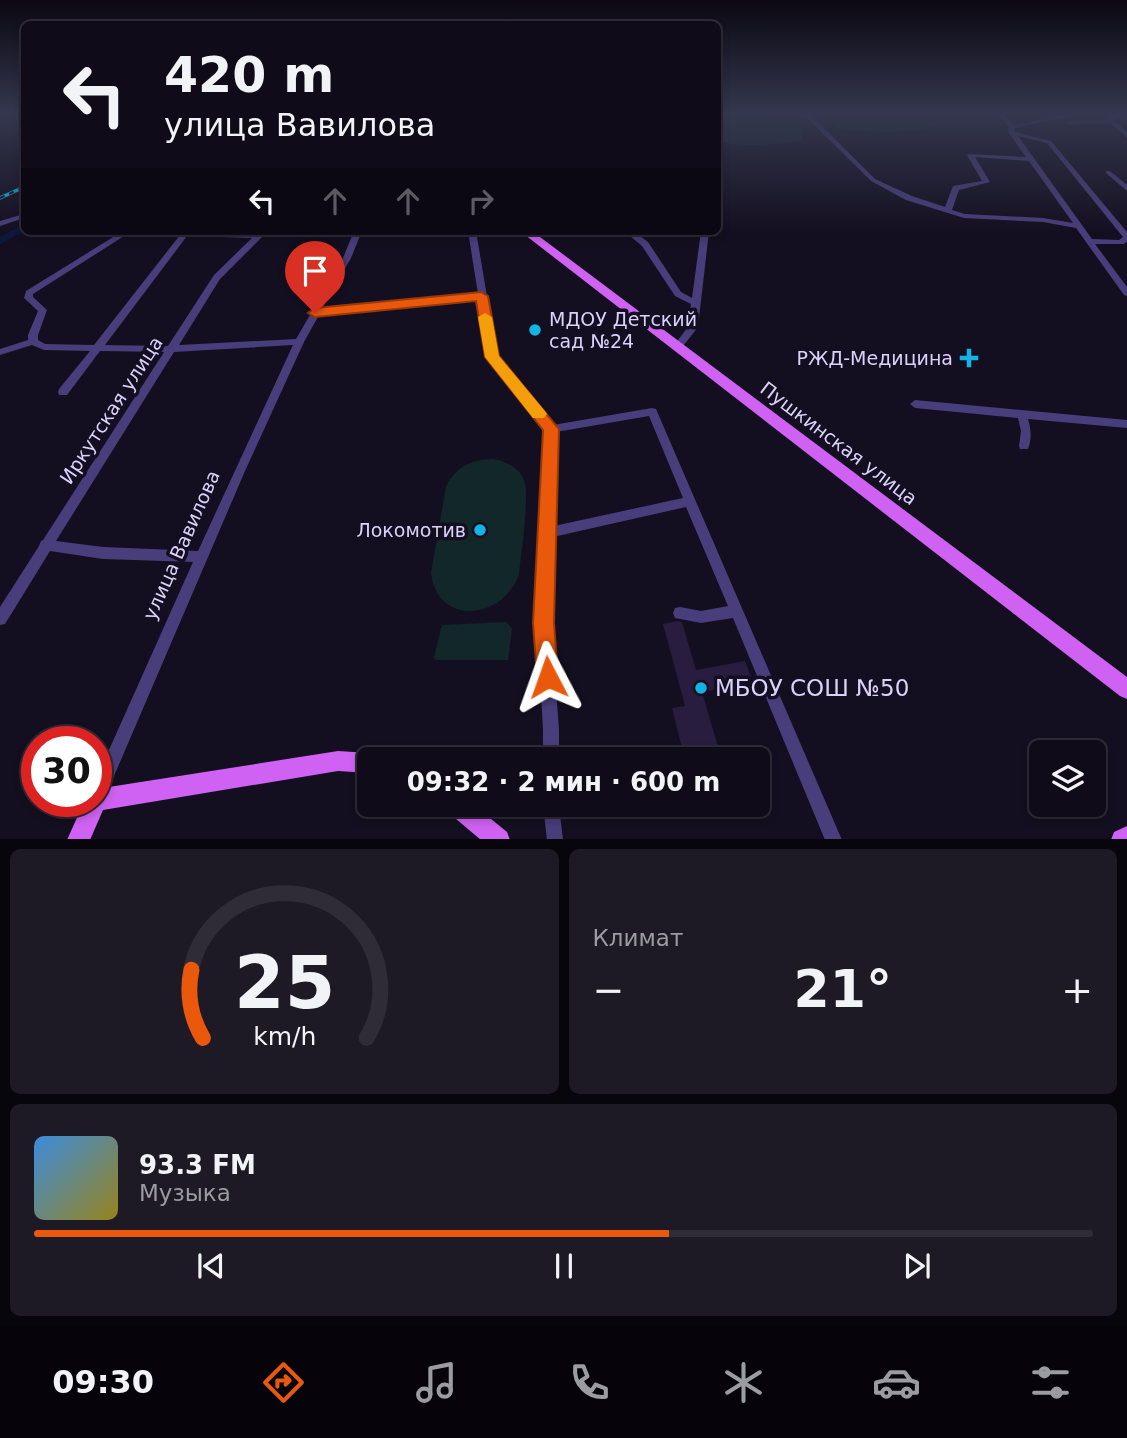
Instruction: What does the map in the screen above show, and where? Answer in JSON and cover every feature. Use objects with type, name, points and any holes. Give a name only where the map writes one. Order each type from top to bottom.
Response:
[{"type":"main road","name":"Пушкинская улица","points":[[530,235],[1127,689]]},
{"type":"main road","points":[[112,797],[338,761],[357,762]]},
{"type":"main road","name":"улица Вавилова","points":[[78,839],[88,817]]},
{"type":"main road","points":[[472,817],[499,839]]},
{"type":"main road","points":[[1122,839],[1127,837]]},
{"type":"street","points":[[846,153],[873,180],[909,198],[964,216],[1043,220],[1078,226]]},
{"type":"street","points":[[1027,153],[1127,293]]},
{"type":"street","points":[[1058,153],[1127,237],[1121,242],[1090,240]]},
{"type":"street","points":[[948,210],[956,188],[986,182],[970,155],[1031,159]]},
{"type":"street","points":[[1108,172],[1127,189]]},
{"type":"street","points":[[0,224],[21,217]]},
{"type":"street","points":[[33,342],[43,310],[28,298],[29,293],[122,235]]},
{"type":"street","points":[[62,393],[184,235]]},
{"type":"street","name":"Иркутская улица","points":[[0,619],[217,276],[259,235]]},
{"type":"street","name":"улица Вавилова","points":[[112,763],[200,557],[299,342],[347,258],[356,235]]},
{"type":"street","points":[[473,235],[492,357],[551,429],[544,623],[551,747]]},
{"type":"street","points":[[633,235],[645,244],[678,294],[696,303]]},
{"type":"street","points":[[677,348],[694,327],[704,235]]},
{"type":"street","points":[[315,313],[481,296]]},
{"type":"street","points":[[0,352],[33,342],[44,347],[170,349],[299,342]]},
{"type":"street","points":[[915,404],[1127,424]]},
{"type":"street","points":[[551,429],[652,412],[834,839]]},
{"type":"street","points":[[1022,413],[1026,430],[1024,446]]},
{"type":"street","points":[[547,533],[690,501]]},
{"type":"street","points":[[45,545],[103,553],[200,557]]},
{"type":"street","points":[[680,613],[701,617],[737,611]]},
{"type":"street","points":[[552,817],[555,839]]},
{"type":"green space","name":"Локомотив","points":[[494,459],[515,468],[522,475],[526,488],[519,574],[500,601],[472,611],[458,609],[446,603],[436,591],[431,573],[446,487],[459,469],[478,461]]},
{"type":"green space","points":[[506,622],[512,628],[508,660],[435,660],[442,625]]},
{"type":"building","name":"МБОУ СОШ №50","points":[[682,622],[696,670],[745,661],[753,683],[702,692],[718,747],[682,747],[672,708],[685,706],[663,624]]},
{"type":"waterway","points":[[0,241],[21,229]]},
{"type":"railway","points":[[0,198],[21,188]]},
{"type":"slow traffic","points":[[485,317],[492,357],[539,414]]},
{"type":"place","name":"МДОУ Детский сад №24","points":[[535,330]]},
{"type":"place","name":"РЖД-Медицина","points":[[969,358]]},
{"type":"place","name":"Локомотив","points":[[480,530]]},
{"type":"place","name":"МБОУ СОШ №50","points":[[701,688]]},
{"type":"route","points":[[315,313],[481,296],[492,357],[551,429],[544,623],[548,677]]}]
